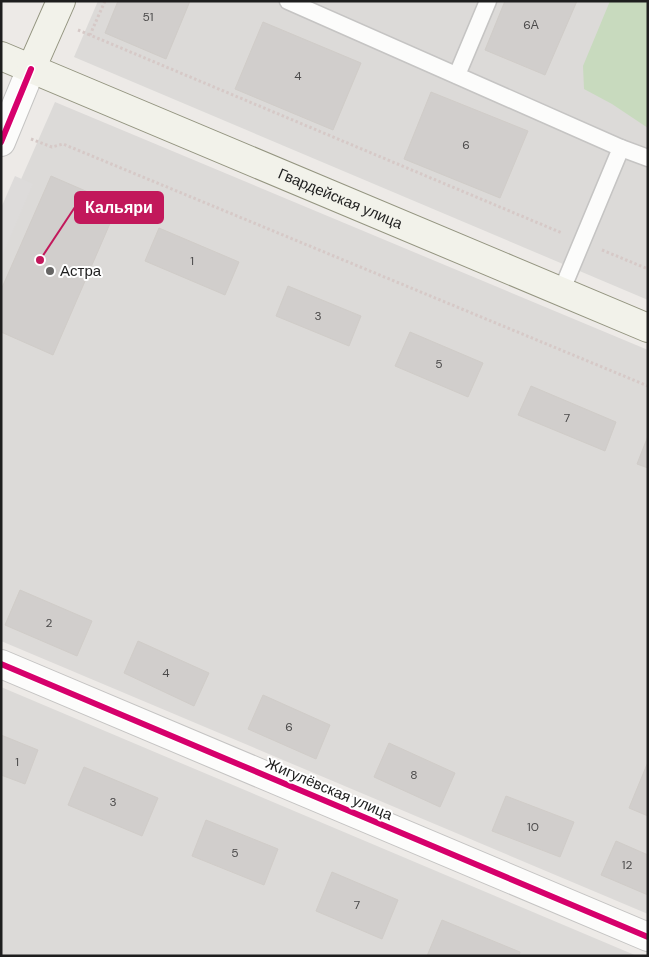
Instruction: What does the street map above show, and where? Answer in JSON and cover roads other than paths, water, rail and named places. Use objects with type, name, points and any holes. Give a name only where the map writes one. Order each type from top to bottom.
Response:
[{"type":"main road","points":[[31,69],[60,1]]},
{"type":"main road","name":"Гвардейская улица","points":[[1,56],[648,328]]},
{"type":"street","points":[[4,136],[31,69]]},
{"type":"street","name":"Жигулёвская улица","points":[[1,664],[648,938]]},
{"type":"lane","points":[[288,1],[621,148],[648,158]]},
{"type":"lane","points":[[457,76],[488,1]]},
{"type":"lane","points":[[560,292],[621,148]]},
{"type":"place","name":"Кальяри","points":[[40,260]]},
{"type":"place","name":"Астра","points":[[50,271]]}]
